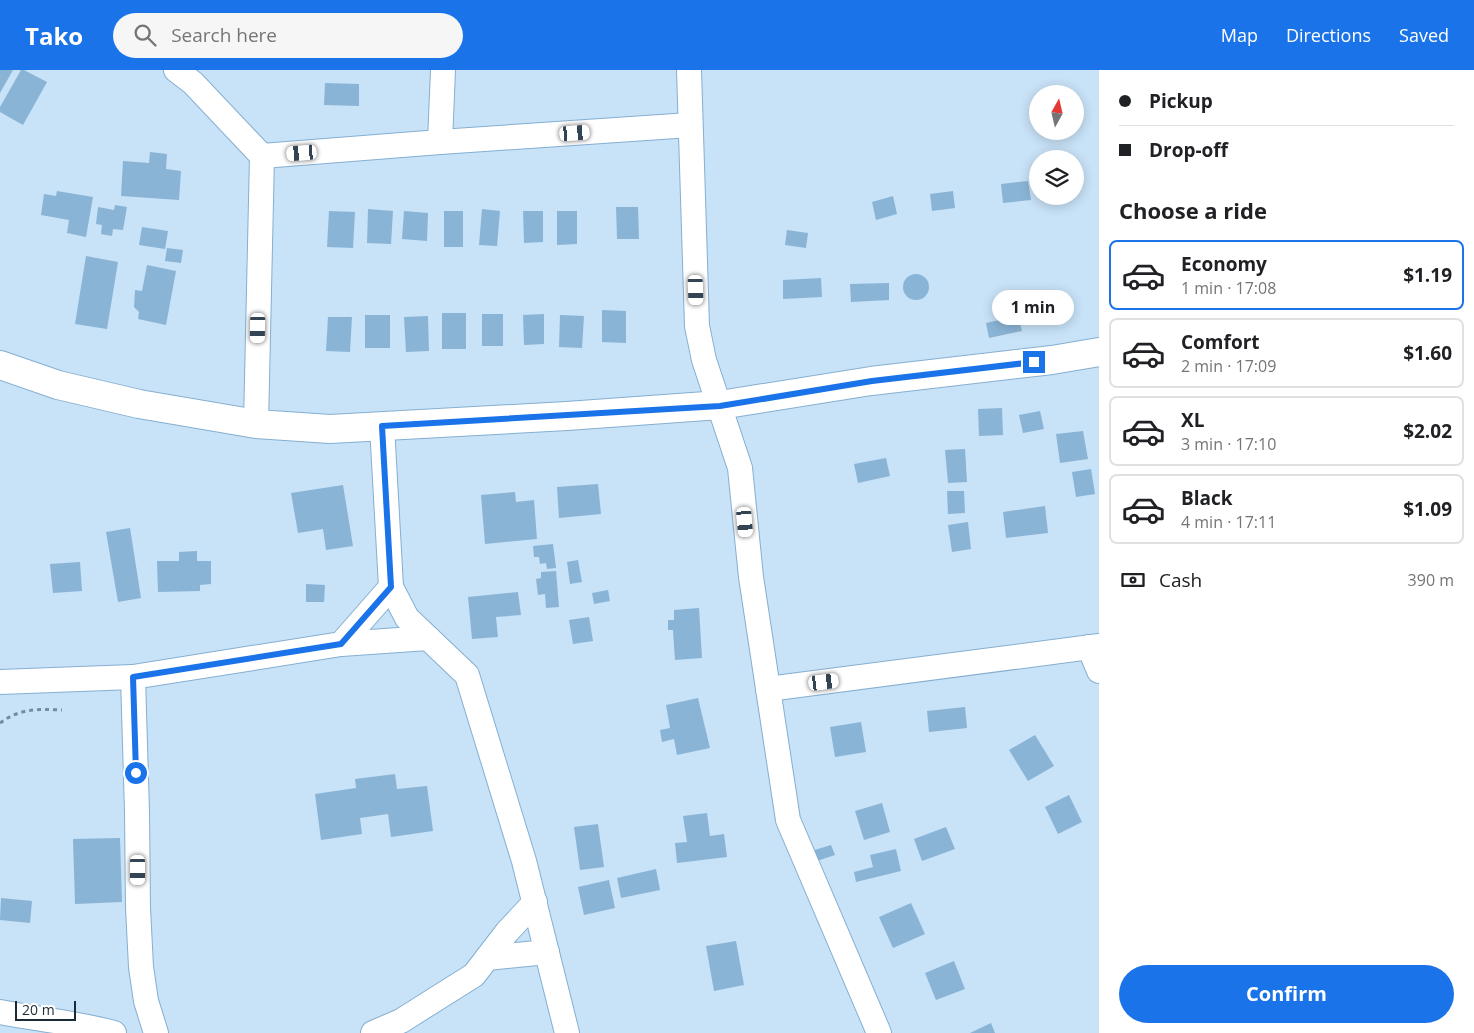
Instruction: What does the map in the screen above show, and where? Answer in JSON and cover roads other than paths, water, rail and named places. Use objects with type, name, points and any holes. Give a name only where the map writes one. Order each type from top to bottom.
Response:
[{"type":"street","points":[[176,70],[193,83],[262,156],[256,424]]},
{"type":"street","points":[[440,142],[442,70]]},
{"type":"street","points":[[689,70],[697,326],[704,360],[740,468],[751,577],[788,820],[879,1033]]},
{"type":"street","points":[[262,156],[690,125]]},
{"type":"street","points":[[0,365],[58,385],[121,400],[256,424],[330,429],[720,406],[872,381],[1052,360],[1099,352]]},
{"type":"street","points":[[382,426],[391,587],[407,618],[467,674],[524,861],[567,1033]]},
{"type":"street","points":[[341,644],[391,587]]},
{"type":"street","points":[[0,682],[133,677],[341,644],[428,638]]},
{"type":"street","points":[[768,689],[1094,646],[1099,671]]},
{"type":"street","points":[[133,677],[141,966],[146,1001],[156,1033]]},
{"type":"street","points":[[373,1033],[401,1021],[474,976],[507,932],[535,902]]},
{"type":"street","points":[[487,958],[547,952]]},
{"type":"street","points":[[0,1012],[52,1022],[88,1026],[114,1033]]}]
